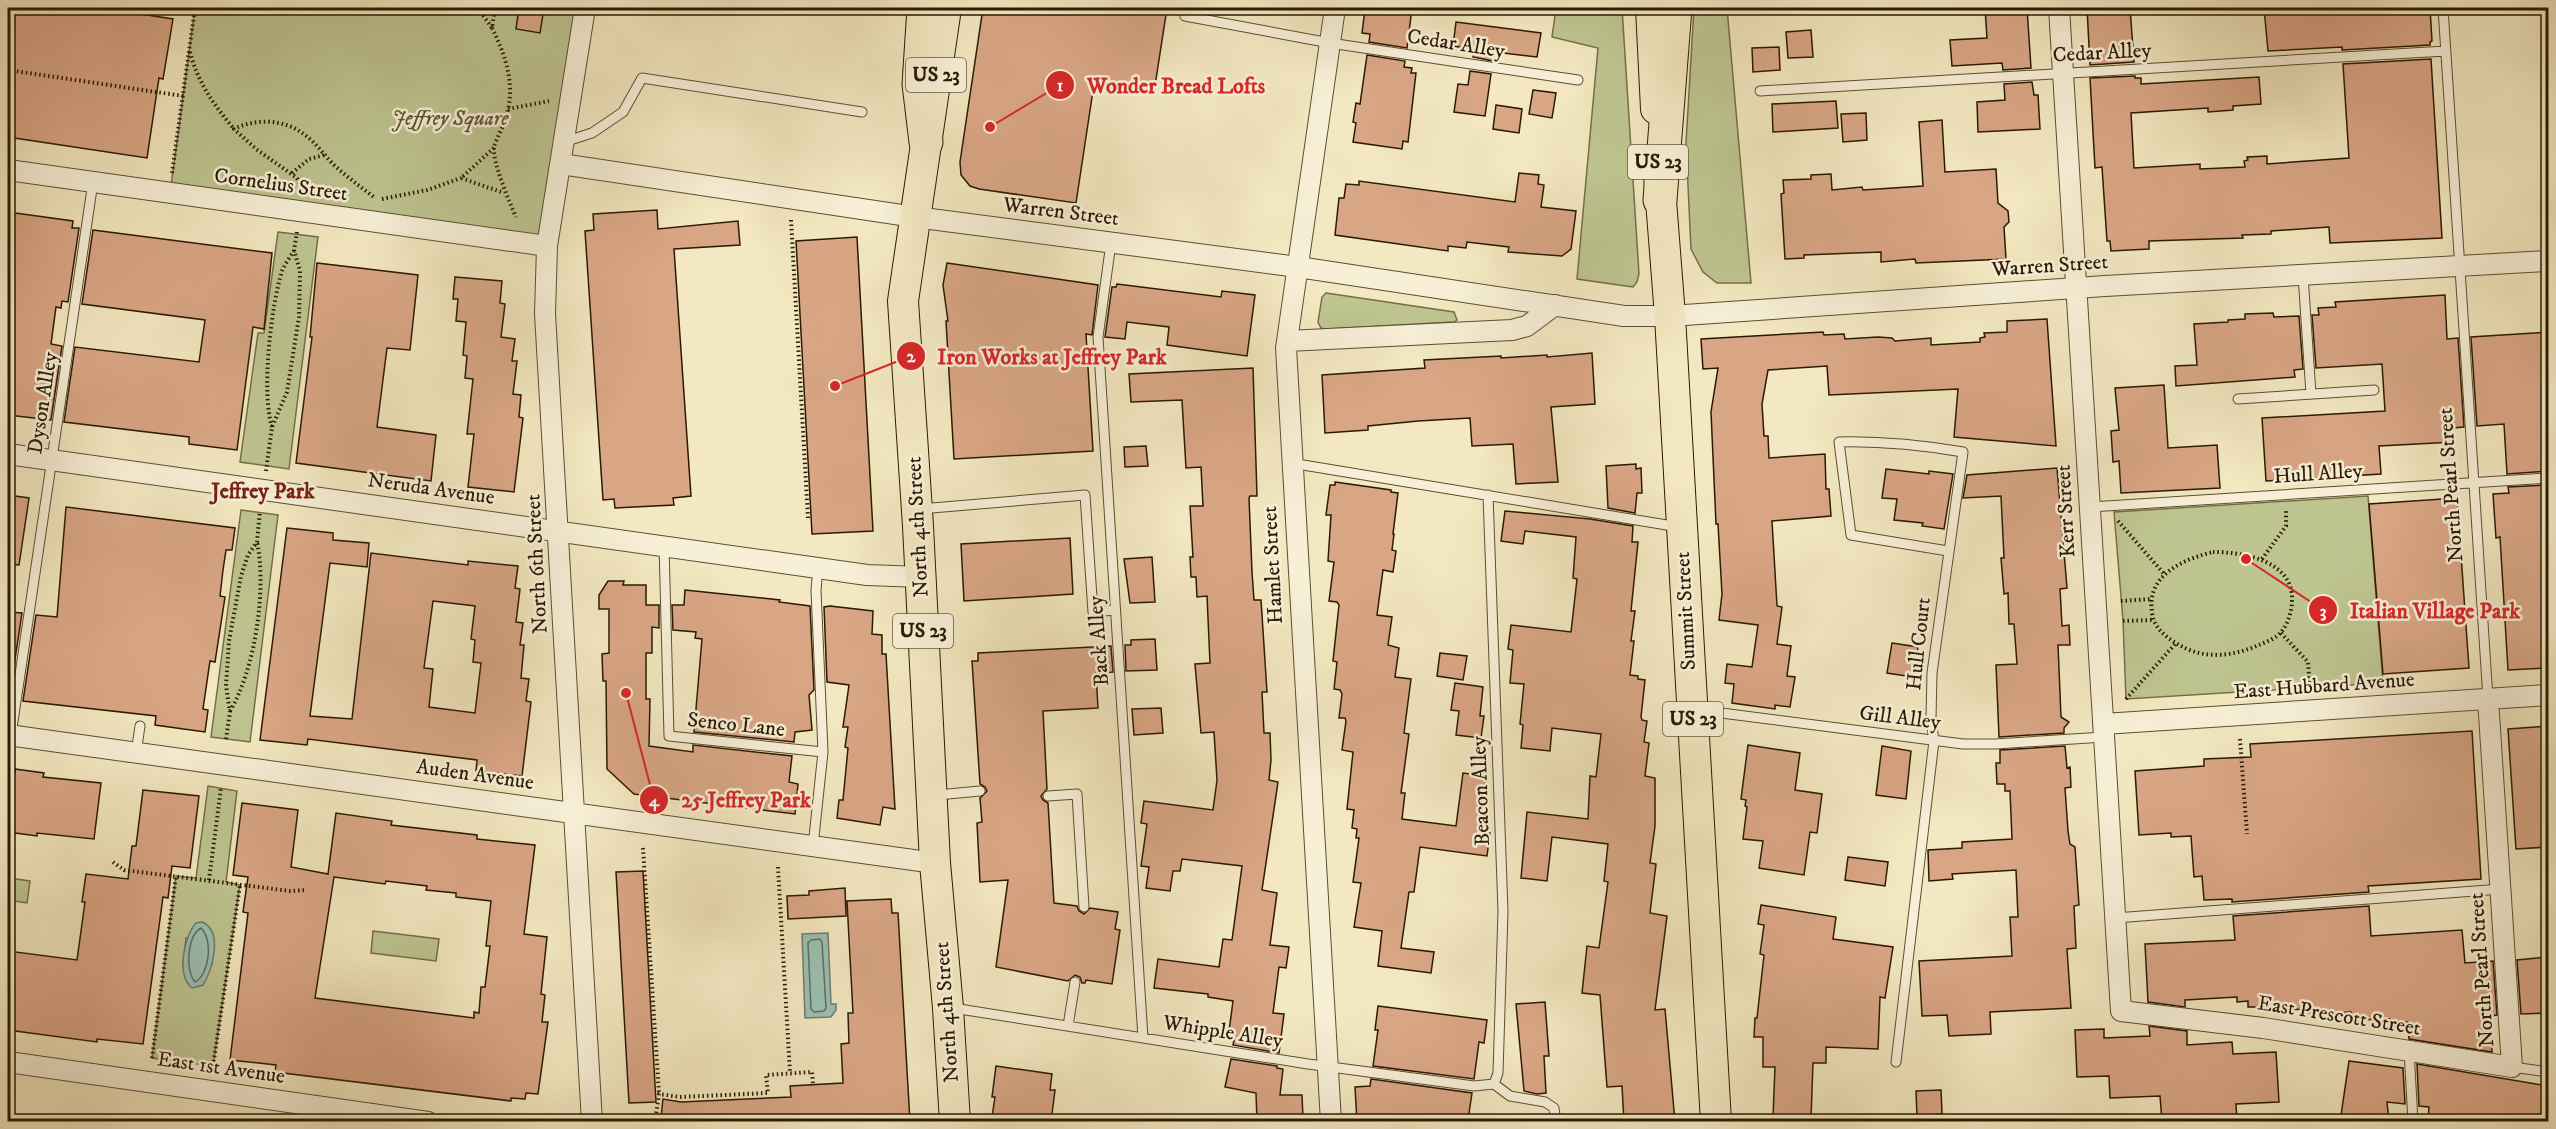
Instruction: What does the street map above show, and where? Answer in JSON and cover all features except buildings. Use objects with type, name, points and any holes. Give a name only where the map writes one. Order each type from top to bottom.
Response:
[{"type":"highway","points":[[924,8],[919,84],[926,142]]},
{"type":"highway","points":[[1660,200],[1675,8]]},
{"type":"main road","name":"North 4th Street","points":[[946,8],[903,301],[921,577],[935,863],[956,1122]]},
{"type":"main road","name":"US 23","points":[[1651,8],[1660,200],[1670,315]]},
{"type":"main road","name":"Summit Street","points":[[1670,315],[1716,1122]]},
{"type":"street","name":"North 6th Street","points":[[585,8],[547,246],[545,314],[592,1122]]},
{"type":"street","name":"Hamlet Street","points":[[1331,1122],[1291,463],[1287,341],[1335,8]]},
{"type":"street","name":"Kerr Street","points":[[2059,8],[2121,1011]]},
{"type":"street","name":"Warren Street","points":[[561,164],[915,217],[1298,267],[1624,316],[2548,261]]},
{"type":"street","name":"Cornelius Street","points":[[8,170],[547,246]]},
{"type":"street","points":[[1287,341],[1512,330],[1527,326],[1556,305]]},
{"type":"street","name":"Neruda Avenue","points":[[8,454],[877,576],[921,577]]},
{"type":"street","name":"East Hubbard Avenue","points":[[2104,731],[2548,695]]},
{"type":"street","name":"North Pearl Street","points":[[2488,699],[2512,1067]]},
{"type":"street","name":"Auden Avenue","points":[[9,735],[935,863]]},
{"type":"street","name":"East Prescott Street","points":[[2121,1011],[2263,1028],[2512,1067]]},
{"type":"street","name":"East 1st Avenue","points":[[8,1062],[428,1122]]},
{"type":"lane","name":"Cedar Alley","points":[[1186,8],[1185,16],[1330,43],[1578,80]]},
{"type":"lane","name":"North Pearl Street","points":[[2444,8],[2488,699]]},
{"type":"lane","name":"Cedar Alley","points":[[1760,91],[2446,51]]},
{"type":"lane","points":[[564,142],[592,133],[623,112],[642,78],[862,112]]},
{"type":"lane","name":"Dyson Alley","points":[[9,735],[53,460],[93,182]]},
{"type":"lane","name":"Back Alley","points":[[1112,243],[1098,336],[1143,1038]]},
{"type":"lane","points":[[2303,275],[2311,394]]},
{"type":"lane","points":[[2238,399],[2374,390]]},
{"type":"lane","name":"Hull Court","points":[[1896,1062],[1934,741],[1930,693],[1963,452],[1909,443],[1839,442],[1851,535],[1948,551]]},
{"type":"lane","points":[[1291,463],[1682,527]]},
{"type":"lane","name":"Hull Alley","points":[[2090,507],[2548,478]]},
{"type":"lane","points":[[917,509],[1085,495],[1093,612],[1115,610]]},
{"type":"lane","name":"Beacon Alley","points":[[1488,495],[1503,911],[1498,1073],[1494,1084]]},
{"type":"lane","name":"Senco Lane","points":[[664,545],[669,736],[823,752]]},
{"type":"lane","points":[[813,846],[823,752],[816,590],[818,568]]},
{"type":"lane","name":"Gill Alley","points":[[1692,709],[1934,741],[1995,744],[2104,731]]},
{"type":"lane","points":[[136,753],[140,726]]},
{"type":"lane","points":[[932,795],[980,790]]},
{"type":"lane","points":[[1048,796],[1077,794],[1084,907]]},
{"type":"lane","points":[[2115,918],[2501,890]]},
{"type":"lane","points":[[1068,1026],[1075,982]]},
{"type":"lane","name":"Whipple Alley","points":[[948,1008],[1328,1067],[1474,1086],[1494,1084]]},
{"type":"lane","points":[[2409,1050],[2413,1122]]},
{"type":"lane","name":"East Prescott Street","points":[[2512,1067],[2548,1072]]},
{"type":"lane","points":[[1494,1084],[1510,1096],[1545,1102],[1554,1108],[1556,1122]]},
{"type":"path","points":[[169,8],[194,9],[170,193]]},
{"type":"path","points":[[382,199],[427,190],[461,178],[494,148],[508,109],[510,75],[503,51],[492,28],[478,8]]},
{"type":"path","points":[[492,28],[495,8]]},
{"type":"path","points":[[189,49],[201,82],[213,104],[234,129],[256,149],[292,173],[303,188]]},
{"type":"path","points":[[8,70],[183,96]]},
{"type":"path","points":[[508,109],[552,100]]},
{"type":"path","points":[[234,129],[245,123],[258,121],[287,125],[306,136],[324,155],[375,198]]},
{"type":"path","points":[[494,148],[504,193],[516,217]]},
{"type":"path","points":[[292,173],[309,159],[324,155]]},
{"type":"path","points":[[461,178],[504,193]]},
{"type":"path","points":[[791,214],[808,518]]},
{"type":"path","points":[[272,427],[267,413],[266,390],[271,344],[283,270],[294,250],[297,234]]},
{"type":"path","points":[[230,712],[243,686],[253,646],[260,574],[257,542],[263,491],[272,427],[287,392],[299,317],[300,271],[294,250]]},
{"type":"path","points":[[2262,559],[2286,526],[2286,495]]},
{"type":"path","points":[[2115,518],[2165,574]]},
{"type":"path","points":[[226,739],[230,712],[226,686],[231,630],[241,576],[248,555],[257,542]]},
{"type":"path","points":[[2213,552],[2232,552],[2262,559],[2286,578],[2293,592],[2288,622],[2281,633],[2249,649],[2219,656],[2207,655],[2176,643],[2162,633],[2153,620],[2152,592],[2165,574],[2193,557],[2213,552]]},
{"type":"path","points":[[2121,601],[2151,598]]},
{"type":"path","points":[[2123,621],[2153,620]]},
{"type":"path","points":[[2281,633],[2308,662],[2310,687]]},
{"type":"path","points":[[2126,699],[2176,643]]},
{"type":"path","points":[[2240,739],[2247,834]]},
{"type":"path","points":[[209,880],[220,788]]},
{"type":"path","points":[[643,848],[659,1094],[655,1122]]},
{"type":"path","points":[[113,862],[124,870],[290,891],[307,890]]},
{"type":"path","points":[[778,867],[790,1073]]},
{"type":"path","points":[[152,1058],[176,876]]},
{"type":"path","points":[[213,1066],[240,885]]},
{"type":"path","points":[[659,1094],[680,1097],[768,1092],[766,1075],[790,1073],[812,1072],[813,1085]]},
{"type":"green space","name":"Jeffrey Square","points":[[195,8],[585,8],[547,246],[170,193]]},
{"type":"green space","points":[[1556,8],[1622,8],[1639,274],[1633,287],[1577,279],[1598,48],[1552,37]]},
{"type":"green space","points":[[1694,8],[1727,8],[1751,283],[1717,283],[1703,272],[1691,249],[1686,143]]},
{"type":"green space","points":[[278,232],[318,237],[289,469],[240,462],[258,333],[264,333]]},
{"type":"green space","points":[[1326,293],[1454,312],[1457,320],[1325,329],[1321,328],[1318,322],[1322,297]]},
{"type":"green space","points":[[2368,496],[2383,683],[2126,699],[2123,621],[2114,512]]},
{"type":"green space","points":[[241,510],[278,515],[250,742],[211,737]]},
{"type":"green space","points":[[208,786],[237,791],[226,882],[240,885],[213,1066],[152,1058],[176,876],[196,878]],"holes":[[[186,938],[213,940],[212,965],[185,976],[183,964]]]},
{"type":"green space","points":[[8,878],[30,881],[27,903],[8,900]]},
{"type":"green space","points":[[373,931],[439,939],[436,961],[371,953]]},
{"type":"water","points":[[202,922],[213,934],[214,951],[210,970],[203,985],[192,988],[184,975],[185,946],[196,923]]},
{"type":"water","points":[[828,933],[831,1004],[836,1004],[836,1010],[831,1017],[805,1018],[802,934]]},
{"type":"place","name":"Wonder Bread Lofts","points":[[990,127]]},
{"type":"place","name":"Iron Works at Jeffrey Park","points":[[835,386]]},
{"type":"place","name":"Italian Village Park","points":[[2246,559]]},
{"type":"place","name":"25 Jeffrey Park","points":[[626,693]]},
{"type":"district","name":"Jeffrey Park","points":[[263,491]]}]
